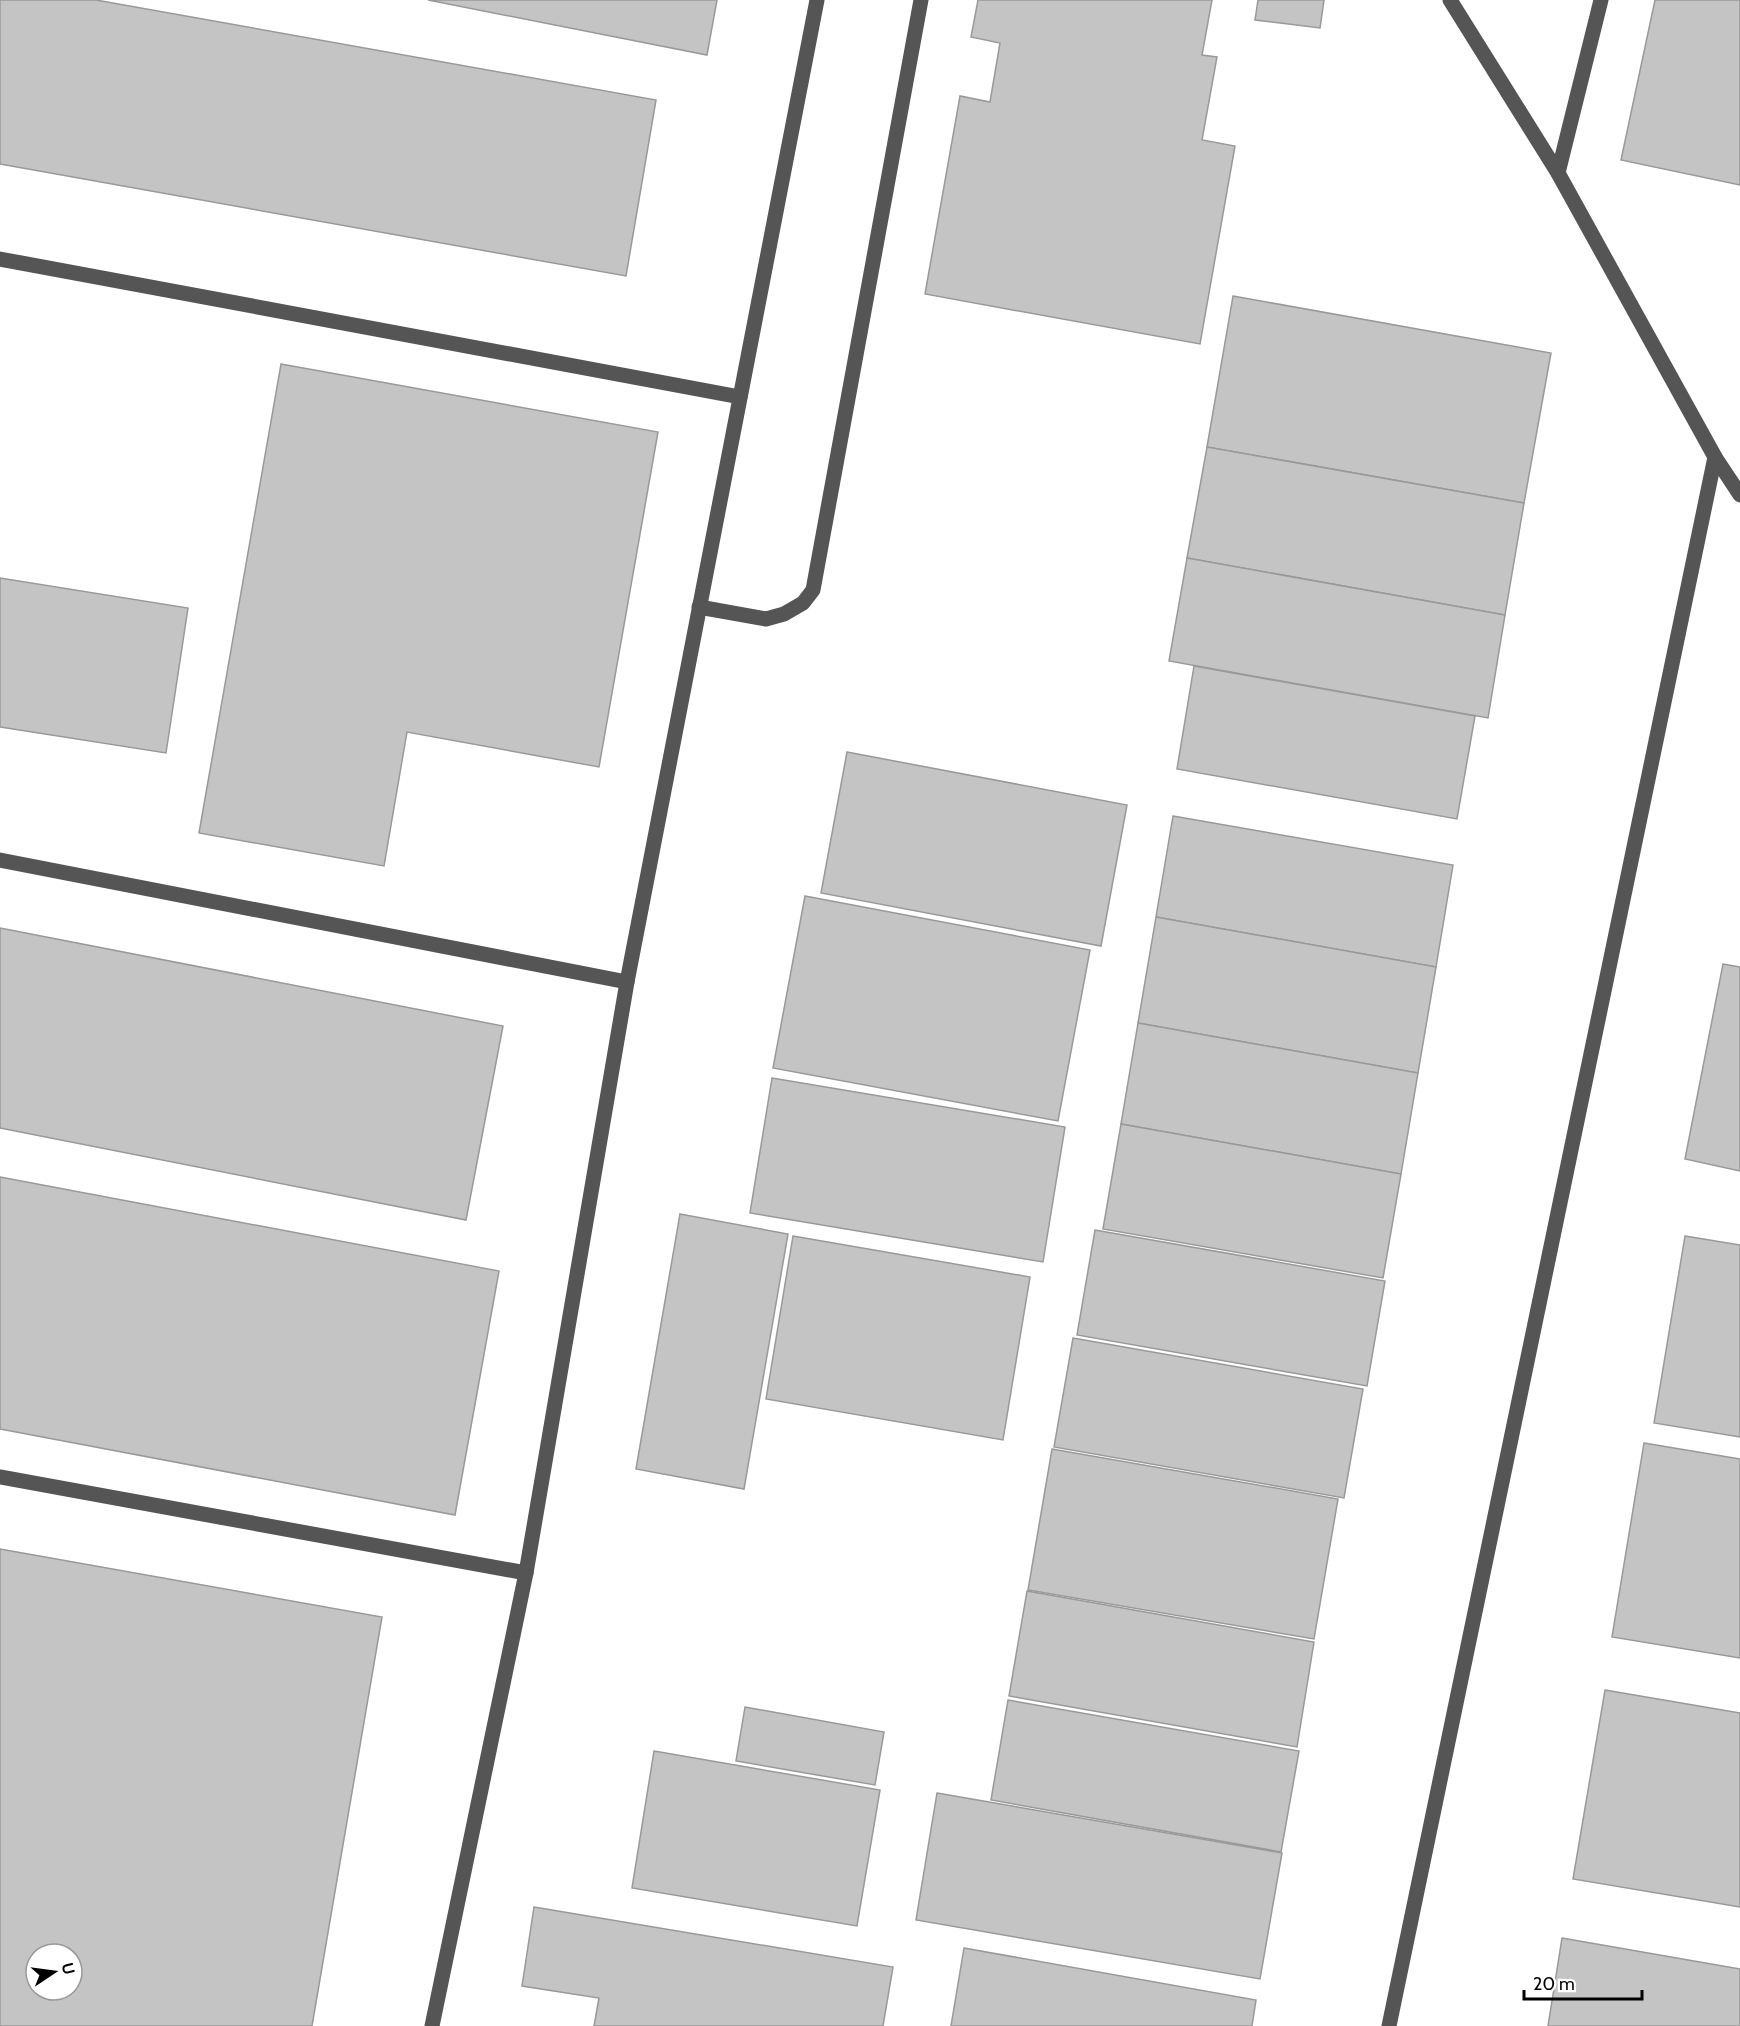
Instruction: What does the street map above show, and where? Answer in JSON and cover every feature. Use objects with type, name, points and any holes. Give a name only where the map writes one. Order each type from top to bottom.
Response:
[{"type":"lane","points":[[432,2026],[526,1573],[627,982],[817,0]]},
{"type":"lane","points":[[699,607],[765,619],[784,614],[803,603],[813,590],[921,0]]},
{"type":"lane","points":[[1450,0],[1558,173],[1715,457],[1740,495]]},
{"type":"lane","points":[[1558,173],[1601,0]]},
{"type":"lane","points":[[0,259],[740,397]]},
{"type":"lane","points":[[1389,2026],[1715,457]]},
{"type":"lane","points":[[0,860],[627,982]]},
{"type":"lane","points":[[0,1477],[526,1573]]},
{"type":"building","points":[[0,0],[96,0],[656,100],[626,276],[0,164]]},
{"type":"building","points":[[428,0],[717,0],[707,55]]},
{"type":"building","points":[[978,0],[1212,0],[1202,55],[1217,57],[1202,140],[1235,146],[1200,344],[925,294],[960,96],[990,102],[1000,43],[971,37]]},
{"type":"building","points":[[1258,0],[1324,0],[1320,28],[1255,20]]},
{"type":"building","points":[[1655,0],[1740,0],[1740,185],[1621,160]]},
{"type":"building","points":[[1233,296],[1551,353],[1524,503],[1207,447]]},
{"type":"building","points":[[281,364],[658,432],[599,767],[407,732],[384,866],[199,833]]},
{"type":"building","points":[[1207,447],[1524,503],[1505,615],[1187,558]]},
{"type":"building","points":[[1187,558],[1505,615],[1488,718],[1169,661]]},
{"type":"building","points":[[0,578],[188,608],[166,753],[0,727]]},
{"type":"building","points":[[1194,666],[1475,716],[1457,819],[1177,769]]},
{"type":"building","points":[[847,752],[1127,805],[1101,946],[821,893]]},
{"type":"building","points":[[1173,816],[1453,865],[1436,967],[1156,917]]},
{"type":"building","points":[[805,896],[1090,950],[1058,1121],[773,1068]]},
{"type":"building","points":[[1156,917],[1436,967],[1418,1073],[1138,1023]]},
{"type":"building","points":[[0,928],[503,1026],[466,1220],[0,1128]]},
{"type":"building","points":[[1723,964],[1740,967],[1740,1171],[1685,1159]]},
{"type":"building","points":[[1138,1023],[1418,1073],[1401,1174],[1121,1124]]},
{"type":"building","points":[[772,1078],[1065,1127],[1043,1262],[750,1213]]},
{"type":"building","points":[[1121,1124],[1401,1174],[1383,1278],[1103,1229]]},
{"type":"building","points":[[0,1177],[499,1271],[455,1515],[0,1429]]},
{"type":"building","points":[[680,1214],[788,1234],[744,1489],[636,1469]]},
{"type":"building","points":[[1095,1230],[1385,1281],[1367,1386],[1077,1335]]},
{"type":"building","points":[[793,1236],[1030,1277],[1003,1440],[766,1399]]},
{"type":"building","points":[[1685,1236],[1740,1245],[1740,1437],[1654,1423]]},
{"type":"building","points":[[1073,1338],[1363,1389],[1344,1498],[1054,1447]]},
{"type":"building","points":[[1644,1443],[1740,1459],[1740,1658],[1612,1637]]},
{"type":"building","points":[[1052,1449],[1338,1499],[1314,1639],[1028,1590]]},
{"type":"building","points":[[0,1549],[382,1617],[312,2026],[0,2026]]},
{"type":"building","points":[[1027,1591],[1314,1642],[1297,1747],[1009,1696]]},
{"type":"building","points":[[1605,1690],[1740,1713],[1740,1907],[1573,1879]]},
{"type":"building","points":[[1008,1700],[1299,1751],[1281,1852],[991,1800]]},
{"type":"building","points":[[745,1707],[884,1732],[875,1785],[736,1761]]},
{"type":"building","points":[[654,1751],[880,1790],[857,1926],[632,1888]]},
{"type":"building","points":[[937,1793],[1282,1853],[1260,1979],[916,1920]]},
{"type":"building","points":[[534,1907],[893,1967],[883,2026],[594,2026],[599,1998],[522,1986]]},
{"type":"building","points":[[1562,1938],[1740,1969],[1740,2026],[1548,2026]]},
{"type":"building","points":[[964,1948],[1256,2000],[1252,2026],[951,2026]]}]
